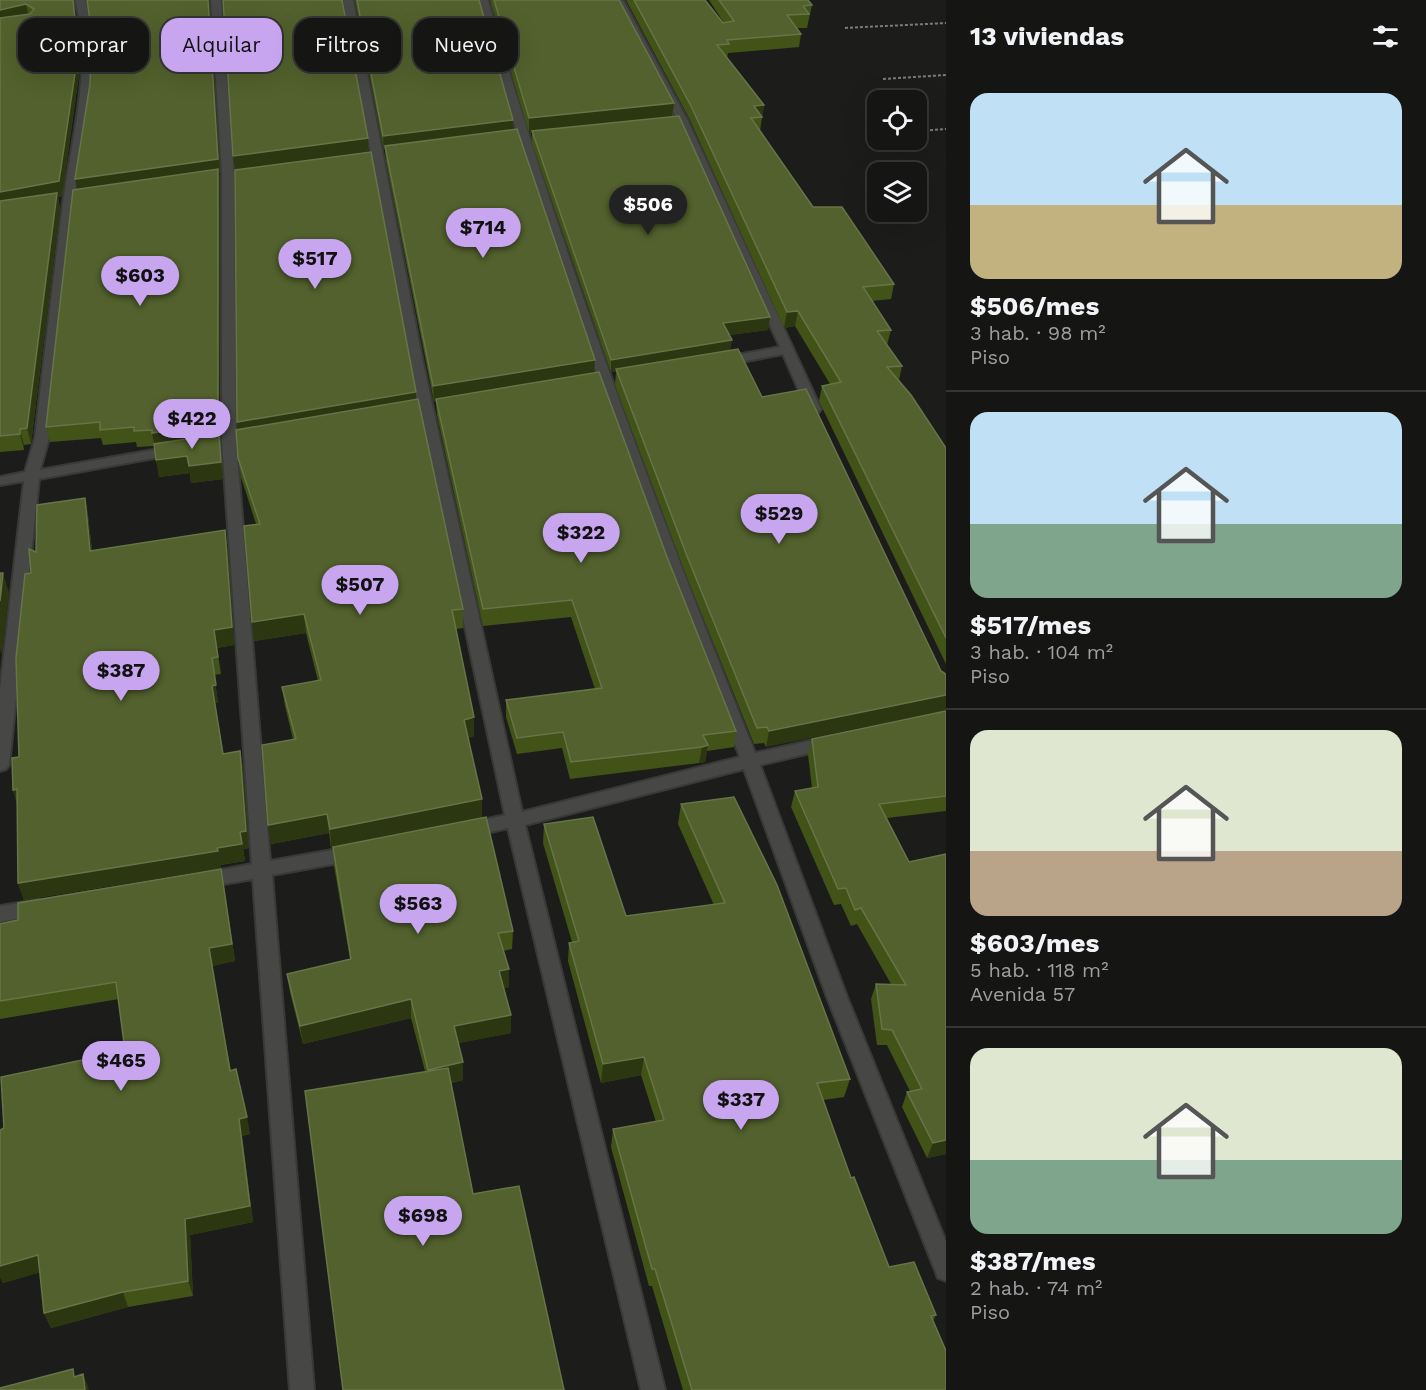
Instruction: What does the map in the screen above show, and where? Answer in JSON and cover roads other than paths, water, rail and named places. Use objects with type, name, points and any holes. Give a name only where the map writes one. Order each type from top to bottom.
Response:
[{"type":"street","points":[[0,765],[32,474],[42,438],[89,49],[87,26],[80,0]]},
{"type":"street","points":[[216,0],[228,175],[229,442],[260,872],[302,1390]]},
{"type":"street","points":[[348,0],[426,411],[515,821],[653,1390]]},
{"type":"street","points":[[483,0],[522,137],[605,382],[675,573],[749,759],[837,997],[946,1270]]},
{"type":"street","points":[[618,0],[821,424]]},
{"type":"street","points":[[707,364],[786,350]]},
{"type":"street","points":[[0,481],[194,448]]},
{"type":"street","points":[[446,835],[515,821],[749,759],[854,737]]},
{"type":"street","points":[[177,885],[260,872],[376,849]]},
{"type":"street","points":[[0,914],[59,904]]}]
